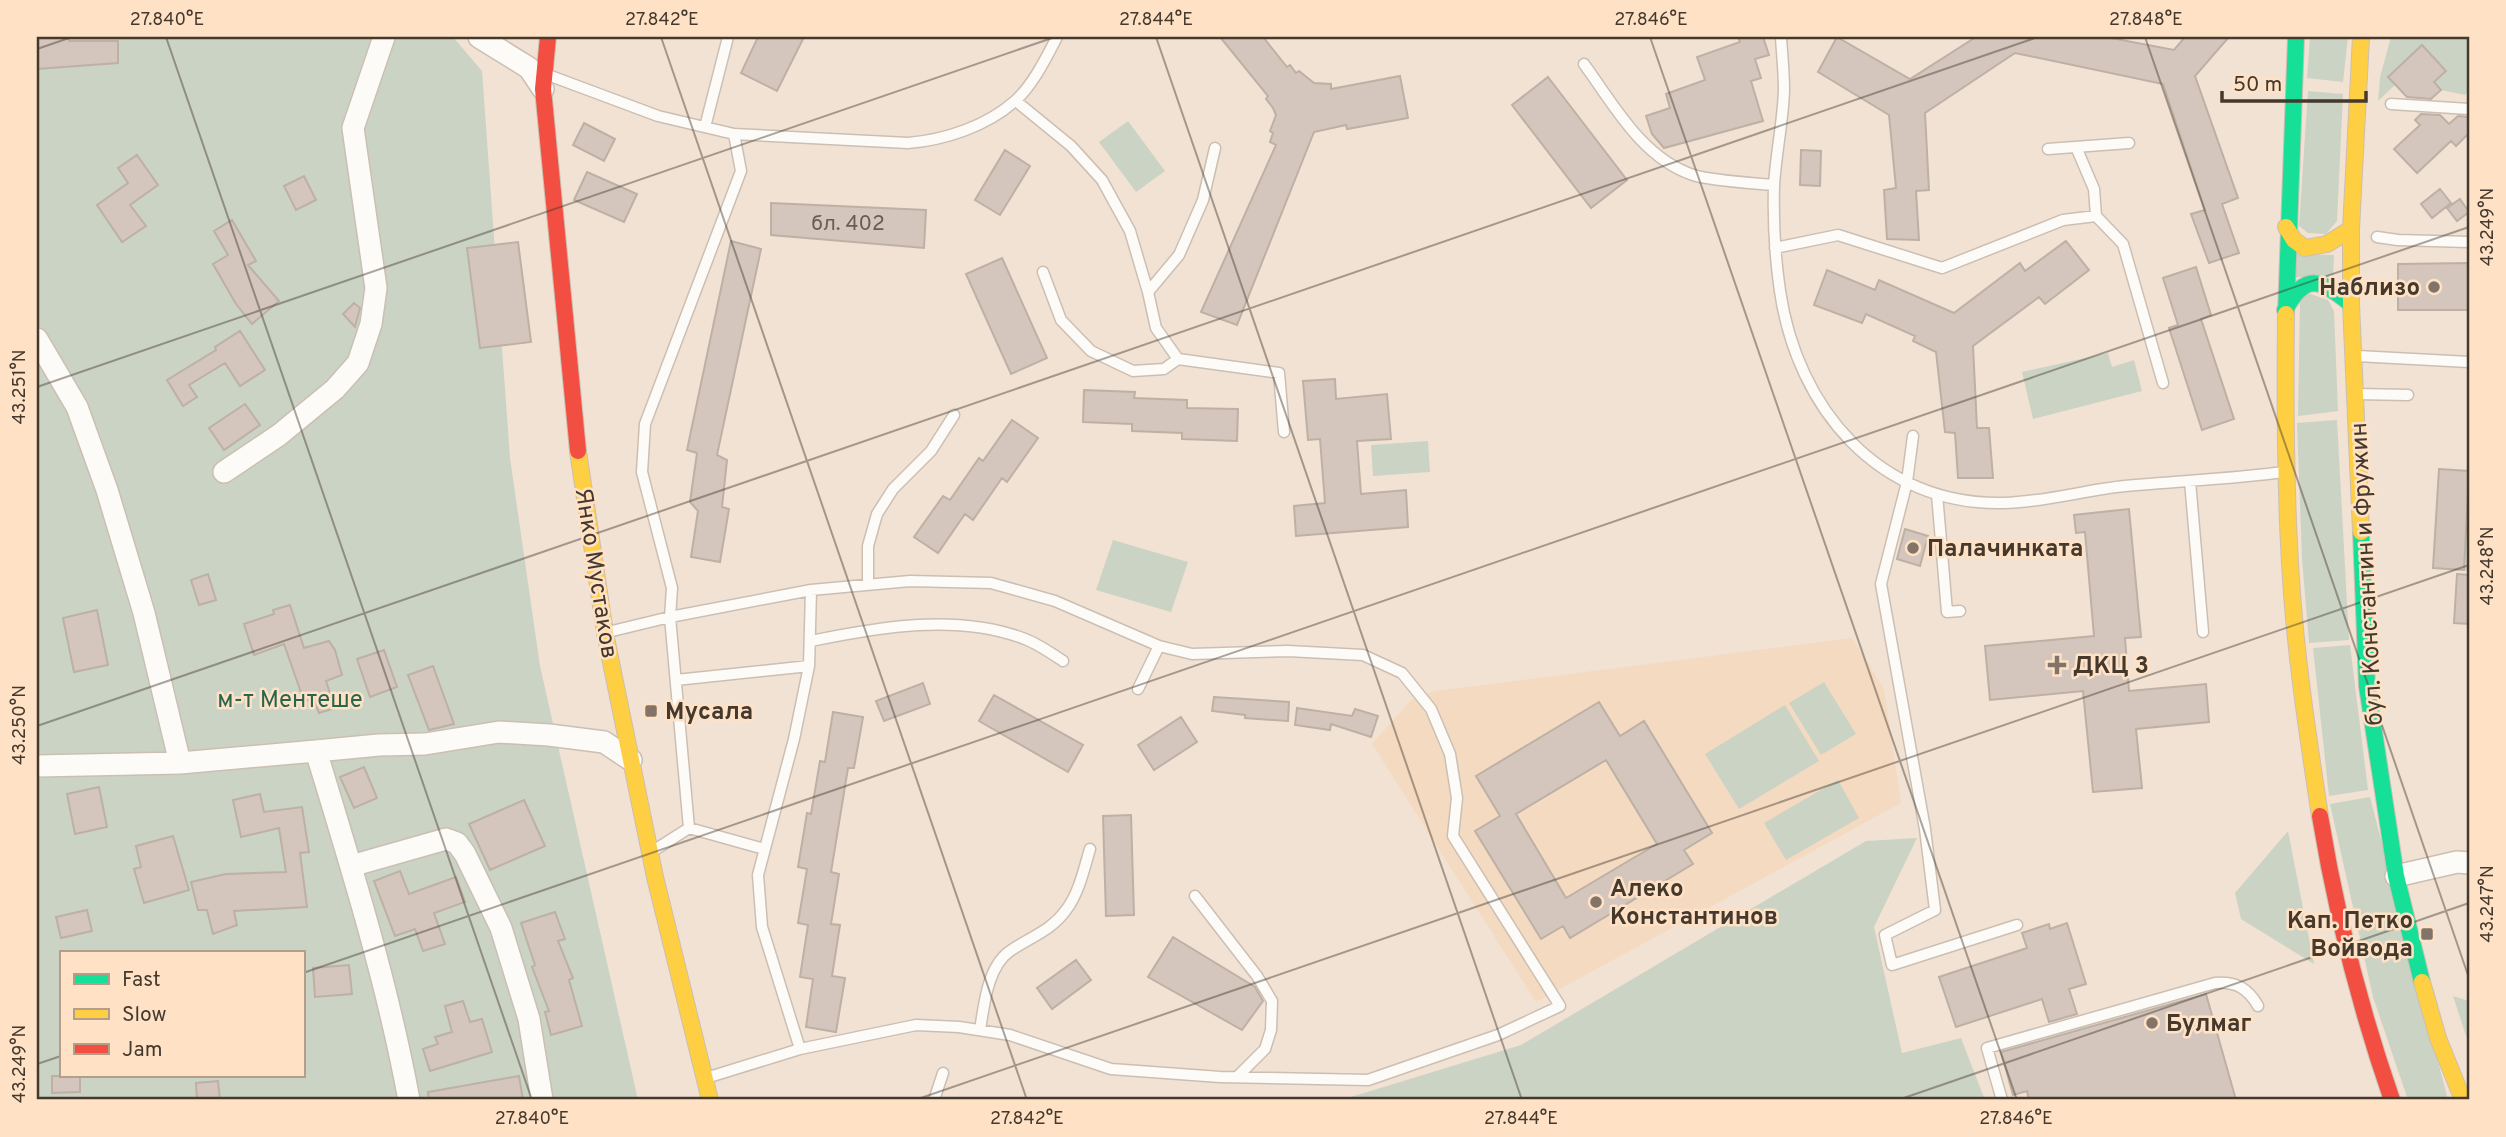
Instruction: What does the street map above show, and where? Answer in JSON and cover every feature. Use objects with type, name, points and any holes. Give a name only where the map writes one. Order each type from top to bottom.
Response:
[{"type":"street","points":[[223,472],[279,435],[335,388],[358,363],[371,324],[376,288],[353,128],[384,37]]},
{"type":"street","points":[[480,37],[529,68],[543,81]]},
{"type":"street","name":"Янко Мустаков","points":[[548,37],[543,81],[576,435],[605,633],[650,853],[710,1100]]},
{"type":"street","points":[[2296,37],[2286,227],[2285,310],[2289,551],[2297,648],[2325,849],[2364,1019],[2392,1100]]},
{"type":"street","name":"бул. Константин и Фружин","points":[[2361,37],[2351,229],[2351,304],[2367,686],[2396,876],[2438,1038],[2463,1100]]},
{"type":"street","points":[[2286,227],[2294,240],[2305,248],[2328,244],[2351,229]]},
{"type":"street","points":[[2285,310],[2297,288],[2311,281],[2322,283],[2351,304]]},
{"type":"street","points":[[37,339],[77,407],[107,490],[144,613],[180,764]]},
{"type":"street","points":[[37,766],[180,764],[379,745],[425,744],[499,732],[604,742],[631,760]]},
{"type":"street","points":[[316,751],[351,866],[396,1033],[409,1100]]},
{"type":"street","points":[[351,866],[446,839],[457,843],[501,928],[528,1019],[542,1100]]},
{"type":"street","points":[[2396,876],[2457,862],[2469,863]]},
{"type":"street","points":[[2448,1060],[2469,1087]]},
{"type":"lane","points":[[705,127],[728,37]]},
{"type":"lane","points":[[543,81],[657,116],[734,134],[908,143],[933,141],[985,120],[1016,101],[1034,77],[1057,37]]},
{"type":"lane","points":[[1781,37],[1784,91],[1774,185],[1780,292],[1789,333],[1818,401],[1838,430],[1861,454],[1907,482],[1937,494],[1970,501],[2006,503],[2124,486],[2287,472]]},
{"type":"lane","points":[[1584,64],[1637,138],[1670,163],[1694,176],[1774,185]]},
{"type":"lane","points":[[1016,101],[1071,146],[1102,180],[1130,231],[1156,328],[1178,359]]},
{"type":"lane","points":[[2391,104],[2469,109]]},
{"type":"lane","points":[[689,828],[670,617],[672,588],[642,472],[645,424],[741,171],[734,134]]},
{"type":"lane","points":[[2048,149],[2129,143]]},
{"type":"lane","points":[[2076,147],[2094,189],[2096,216],[2123,244],[2163,383]]},
{"type":"lane","points":[[1148,292],[1179,255],[1203,200],[1215,148]]},
{"type":"lane","points":[[1776,248],[1838,234],[1942,268],[2063,220],[2096,216]]},
{"type":"lane","points":[[2377,237],[2469,242]]},
{"type":"lane","points":[[1042,272],[1061,320],[1091,351],[1133,371],[1164,369],[1178,359],[1279,373],[1284,432]]},
{"type":"lane","points":[[2354,356],[2469,362]]},
{"type":"lane","points":[[2356,394],[2408,396]]},
{"type":"lane","points":[[868,585],[868,546],[877,514],[893,489],[931,451],[954,415]]},
{"type":"lane","points":[[1913,436],[1907,482],[1881,584],[1925,829],[1935,910],[1885,935],[1892,965],[2017,925]]},
{"type":"lane","points":[[2190,481],[2203,632]]},
{"type":"lane","points":[[1937,494],[1947,612],[1960,611]]},
{"type":"lane","points":[[605,633],[670,617],[811,590],[910,581],[991,583],[1055,601],[1159,646],[1192,654],[1288,650],[1363,655],[1402,673],[1431,709],[1450,754],[1457,798],[1452,836],[1560,1006],[1498,1035],[1368,1080],[1237,1077],[1111,1069],[1010,1035],[916,1025],[800,1049],[704,1079]]},
{"type":"lane","points":[[800,1049],[762,927],[758,875],[794,739],[808,666],[811,590]]},
{"type":"lane","points":[[811,641],[849,633],[924,625],[978,626],[1027,639],[1063,661]]},
{"type":"lane","points":[[1138,689],[1159,646]]},
{"type":"lane","points":[[676,680],[808,666]]},
{"type":"lane","points":[[650,853],[689,828],[764,849]]},
{"type":"lane","points":[[980,1030],[987,984],[1007,953],[1049,929],[1067,909],[1081,880],[1090,849]]},
{"type":"lane","points":[[1195,896],[1257,976],[1272,1001],[1272,1030],[1265,1048],[1237,1077]]},
{"type":"lane","points":[[2002,1100],[1987,1048],[2226,982],[2246,989],[2258,1006]]},
{"type":"lane","points":[[934,1100],[943,1073]]},
{"type":"shaded area","name":"Алеко Константинов","points":[[1852,638],[1884,689],[1901,803],[1536,1002],[1372,744],[1411,700],[1435,691]]},
{"type":"green space","name":"м-т Ментeше","points":[[37,37],[453,37],[482,71],[510,458],[540,666],[638,1100],[37,1100]]},
{"type":"green space","points":[[2310,37],[2348,37],[2343,82],[2307,78]]},
{"type":"green space","points":[[2391,37],[2469,37],[2469,91],[2465,95],[2441,90],[2434,82],[2445,70],[2422,45],[2388,76],[2395,85],[2378,101],[2380,77]]},
{"type":"green space","points":[[2308,91],[2343,94],[2337,221],[2326,234],[2308,233],[2299,226]]},
{"type":"green space","points":[[1128,121],[1165,171],[1136,192],[1099,142]]},
{"type":"green space","points":[[2293,254],[2334,255],[2333,277],[2293,277]]},
{"type":"green space","points":[[2308,293],[2328,300],[2334,311],[2338,411],[2298,416],[2300,301]]},
{"type":"green space","points":[[2108,353],[2112,367],[2134,360],[2142,391],[2033,419],[2022,372]]},
{"type":"green space","points":[[2337,420],[2349,640],[2309,643],[2302,558],[2297,423]]},
{"type":"green space","points":[[1428,441],[1430,472],[1373,476],[1371,445]]},
{"type":"green space","points":[[2469,490],[2469,571],[2464,570]]},
{"type":"green space","points":[[1113,540],[1188,562],[1171,612],[1096,590]]},
{"type":"green space","points":[[2350,645],[2368,790],[2329,796],[2313,648]]},
{"type":"green space","points":[[1824,682],[1856,734],[1821,755],[1789,703]]},
{"type":"green space","points":[[1785,705],[1819,761],[1739,809],[1705,754]]},
{"type":"green space","points":[[1838,780],[1859,818],[1786,860],[1764,823]]},
{"type":"green space","points":[[2370,797],[2448,1100],[2408,1100],[2373,997],[2330,804]]},
{"type":"green space","points":[[2288,831],[2314,964],[2241,919],[2235,893]]},
{"type":"green space","points":[[1917,838],[1874,927],[1902,1053],[1961,1038],[1985,1100],[1341,1100],[1521,1045],[1866,841]]},
{"type":"green space","points":[[2453,996],[2469,1001],[2469,1045]]},
{"type":"building","points":[[37,37],[68,37],[69,41],[118,41],[118,63],[37,69]]},
{"type":"building","points":[[758,37],[804,37],[777,91],[741,73]]},
{"type":"building","points":[[1220,37],[1263,37],[1287,67],[1290,65],[1296,73],[1299,71],[1314,83],[1331,84],[1331,89],[1400,76],[1408,118],[1347,129],[1346,125],[1314,132],[1237,325],[1201,312],[1276,145],[1270,142],[1273,133],[1270,131],[1276,115],[1266,99],[1268,96]]},
{"type":"building","points":[[1738,37],[1763,37],[1769,55],[1755,59],[1761,78],[1751,81],[1763,121],[1664,148],[1652,134],[1646,116],[1670,108],[1666,94],[1705,80],[1697,57],[1740,42]]},
{"type":"building","points":[[1837,37],[1910,79],[1976,37],[2106,37],[2174,50],[2185,37],[2229,37],[2195,76],[2238,198],[2222,204],[2239,253],[2209,263],[2191,214],[2205,210],[2163,84],[2015,53],[1925,113],[1929,190],[1916,191],[1919,240],[1887,239],[1884,190],[1896,188],[1889,115],[1818,72]]},
{"type":"building","points":[[2422,45],[2446,71],[2434,82],[2441,90],[2431,99],[2407,97],[2388,77]]},
{"type":"building","points":[[1548,77],[1627,180],[1591,208],[1512,105]]},
{"type":"building","points":[[2421,114],[2440,115],[2449,124],[2458,116],[2469,117],[2469,133],[2456,146],[2451,141],[2417,173],[2394,149],[2420,125],[2415,120]]},
{"type":"building","points":[[584,123],[615,139],[604,161],[573,145]]},
{"type":"building","points":[[1005,150],[1030,166],[1000,215],[975,200]]},
{"type":"building","points":[[1801,150],[1821,151],[1820,186],[1800,185]]},
{"type":"building","points":[[137,155],[158,185],[130,205],[146,226],[122,242],[97,205],[128,183],[118,168]]},
{"type":"building","points":[[587,172],[637,194],[624,222],[574,200]]},
{"type":"building","points":[[304,176],[316,200],[296,210],[284,186]]},
{"type":"building","points":[[2440,189],[2451,203],[2432,218],[2421,204]]},
{"type":"building","points":[[2460,199],[2469,212],[2457,221],[2447,208]]},
{"type":"building","points":[[771,203],[926,210],[924,248],[771,235]]},
{"type":"building","points":[[232,220],[256,261],[248,265],[279,301],[252,324],[236,304],[213,264],[228,255],[214,231]]},
{"type":"building","points":[[731,241],[761,249],[717,455],[727,460],[722,507],[729,509],[720,562],[691,557],[698,511],[690,502],[697,453],[687,450]]},
{"type":"building","points":[[2066,241],[2089,270],[2045,304],[2039,297],[1973,346],[1977,428],[1989,428],[1993,478],[1958,478],[1955,433],[1945,432],[1936,352],[1913,341],[1915,336],[1866,314],[1862,323],[1814,305],[1827,270],[1875,290],[1879,280],[1954,313],[2020,263],[2025,271]]},
{"type":"building","points":[[518,242],[531,342],[480,348],[467,248]]},
{"type":"building","points":[[1002,258],[1047,358],[1011,374],[966,274]]},
{"type":"building","name":"Наблизо","points":[[2469,263],[2469,310],[2398,310],[2398,264]]},
{"type":"building","points":[[2196,267],[2211,315],[2201,319],[2234,419],[2202,430],[2169,328],[2178,325],[2163,278]]},
{"type":"building","points":[[354,303],[360,308],[355,327],[343,314]]},
{"type":"building","points":[[240,331],[265,370],[240,386],[225,363],[189,385],[197,397],[183,406],[167,380],[216,350],[215,347]]},
{"type":"building","points":[[1335,379],[1336,399],[1387,394],[1391,439],[1357,441],[1361,494],[1406,490],[1408,527],[1296,536],[1294,506],[1325,503],[1320,439],[1308,440],[1303,381]]},
{"type":"building","points":[[1084,390],[1135,392],[1134,398],[1187,400],[1187,408],[1238,409],[1237,441],[1182,439],[1182,433],[1132,431],[1132,424],[1083,422]]},
{"type":"building","points":[[245,404],[260,425],[224,450],[209,428]]},
{"type":"building","points":[[1012,420],[1038,438],[1007,482],[1002,478],[973,520],[965,514],[938,553],[914,537],[943,496],[950,500],[979,458],[983,461]]},
{"type":"building","points":[[2439,469],[2469,471],[2464,570],[2433,568]]},
{"type":"building","name":"ДКЦ 3","points":[[2129,509],[2141,637],[2125,638],[2129,691],[2206,684],[2209,722],[2136,729],[2142,788],[2093,792],[2083,691],[1990,700],[1985,646],[2094,636],[2085,532],[2076,533],[2074,515]]},
{"type":"building","name":"Палачинката","points":[[1905,529],[1928,536],[1920,566],[1897,559]]},
{"type":"building","points":[[208,574],[216,600],[199,605],[191,580]]},
{"type":"building","points":[[2457,574],[2469,575],[2469,624],[2454,623]]},
{"type":"building","points":[[290,605],[304,648],[329,641],[335,650],[342,675],[326,681],[335,708],[319,713],[313,698],[304,701],[284,644],[254,655],[244,624],[274,614],[273,610]]},
{"type":"building","points":[[97,610],[108,665],[74,672],[63,618]]},
{"type":"building","points":[[384,650],[397,687],[370,697],[357,659]]},
{"type":"building","points":[[433,666],[454,724],[429,730],[408,675]]},
{"type":"building","points":[[923,683],[930,704],[884,721],[876,701]]},
{"type":"building","points":[[994,695],[1083,745],[1068,772],[979,721]]},
{"type":"building","points":[[1214,697],[1289,702],[1288,721],[1245,718],[1245,715],[1212,711]]},
{"type":"building","points":[[1599,702],[1620,736],[1644,721],[1712,833],[1684,850],[1693,864],[1570,938],[1563,926],[1541,939],[1475,831],[1500,816],[1476,776]],"holes":[[[1606,760],[1657,844],[1566,898],[1516,814]]]},
{"type":"building","points":[[1297,708],[1352,716],[1355,709],[1378,716],[1371,737],[1331,724],[1330,730],[1295,725]]},
{"type":"building","points":[[833,712],[863,717],[854,768],[848,768],[831,872],[839,874],[831,924],[840,925],[832,976],[845,978],[836,1032],[806,1027],[813,979],[800,977],[808,925],[798,923],[807,869],[798,867],[807,813],[811,814],[820,761],[825,762]]},
{"type":"building","points":[[1181,717],[1197,742],[1154,770],[1138,745]]},
{"type":"building","points":[[364,767],[377,798],[354,808],[340,777]]},
{"type":"building","points":[[99,787],[107,827],[75,834],[67,794]]},
{"type":"building","points":[[260,794],[264,812],[302,807],[309,852],[300,853],[307,907],[234,911],[237,925],[213,934],[207,910],[198,910],[191,882],[226,874],[286,872],[279,828],[241,837],[233,800]]},
{"type":"building","points":[[524,800],[545,846],[490,870],[469,824]]},
{"type":"building","points":[[1131,815],[1134,915],[1106,916],[1103,816]]},
{"type":"building","points":[[173,836],[189,890],[144,903],[134,869],[141,867],[136,846]]},
{"type":"building","points":[[400,871],[409,894],[456,877],[465,902],[434,913],[445,944],[423,951],[415,929],[395,936],[374,881]]},
{"type":"building","points":[[87,910],[92,931],[61,938],[56,917]]},
{"type":"building","points":[[555,912],[565,939],[558,941],[573,978],[569,980],[582,1026],[551,1035],[545,1012],[549,1011],[532,967],[535,965],[521,923]]},
{"type":"building","points":[[2067,923],[2086,984],[2069,989],[2077,1014],[2049,1022],[2042,999],[1956,1027],[1939,977],[2027,948],[2022,933],[2049,924],[2050,929]]},
{"type":"building","points":[[1173,937],[1255,987],[1263,1001],[1242,1030],[1148,977]]},
{"type":"building","points":[[1076,960],[1091,980],[1052,1009],[1037,988]]},
{"type":"building","points":[[349,965],[352,994],[315,997],[313,968]]},
{"type":"building","name":"Булмаг","points":[[2206,994],[2236,1100],[2029,1100],[2027,1091],[2013,1095],[2001,1052]]},
{"type":"building","points":[[463,1001],[470,1022],[482,1019],[492,1052],[430,1071],[423,1049],[438,1044],[435,1037],[452,1032],[445,1006]]},
{"type":"building","points":[[52,1076],[80,1078],[80,1092],[52,1093]]},
{"type":"building","points":[[519,1076],[523,1100],[429,1100],[428,1092]]},
{"type":"building","points":[[218,1081],[220,1100],[197,1100],[196,1083]]},
{"type":"traffic: fast","points":[[2286,314],[2296,37]]},
{"type":"traffic: fast","points":[[2285,310],[2300,289],[2315,283],[2331,289],[2351,304]]},
{"type":"traffic: fast","points":[[2361,532],[2367,686],[2396,876],[2422,982]]},
{"type":"traffic: slow","points":[[2361,37],[2351,229],[2351,304],[2361,532]]},
{"type":"traffic: slow","points":[[2286,227],[2294,240],[2305,248],[2327,244],[2351,229]]},
{"type":"traffic: slow","points":[[2286,314],[2286,446],[2293,609],[2320,816]]},
{"type":"traffic: slow","points":[[578,451],[605,633],[655,877],[710,1100]]},
{"type":"traffic: slow","points":[[2422,982],[2438,1038],[2463,1100]]},
{"type":"traffic: jam","points":[[548,37],[543,89],[578,451]]},
{"type":"traffic: jam","points":[[2320,816],[2350,960],[2392,1100]]},
{"type":"place","name":"Наблизо","points":[[2434,287]]},
{"type":"place","name":"Палачинката","points":[[1913,548]]},
{"type":"place","name":"ДКЦ 3","points":[[2057,665]]},
{"type":"place","name":"Мусала","points":[[651,711]]},
{"type":"place","name":"Алеко Константинов","points":[[1596,902]]},
{"type":"place","name":"Кап. Петко Войвода","points":[[2427,934]]},
{"type":"place","name":"Булмаг","points":[[2152,1023]]}]
